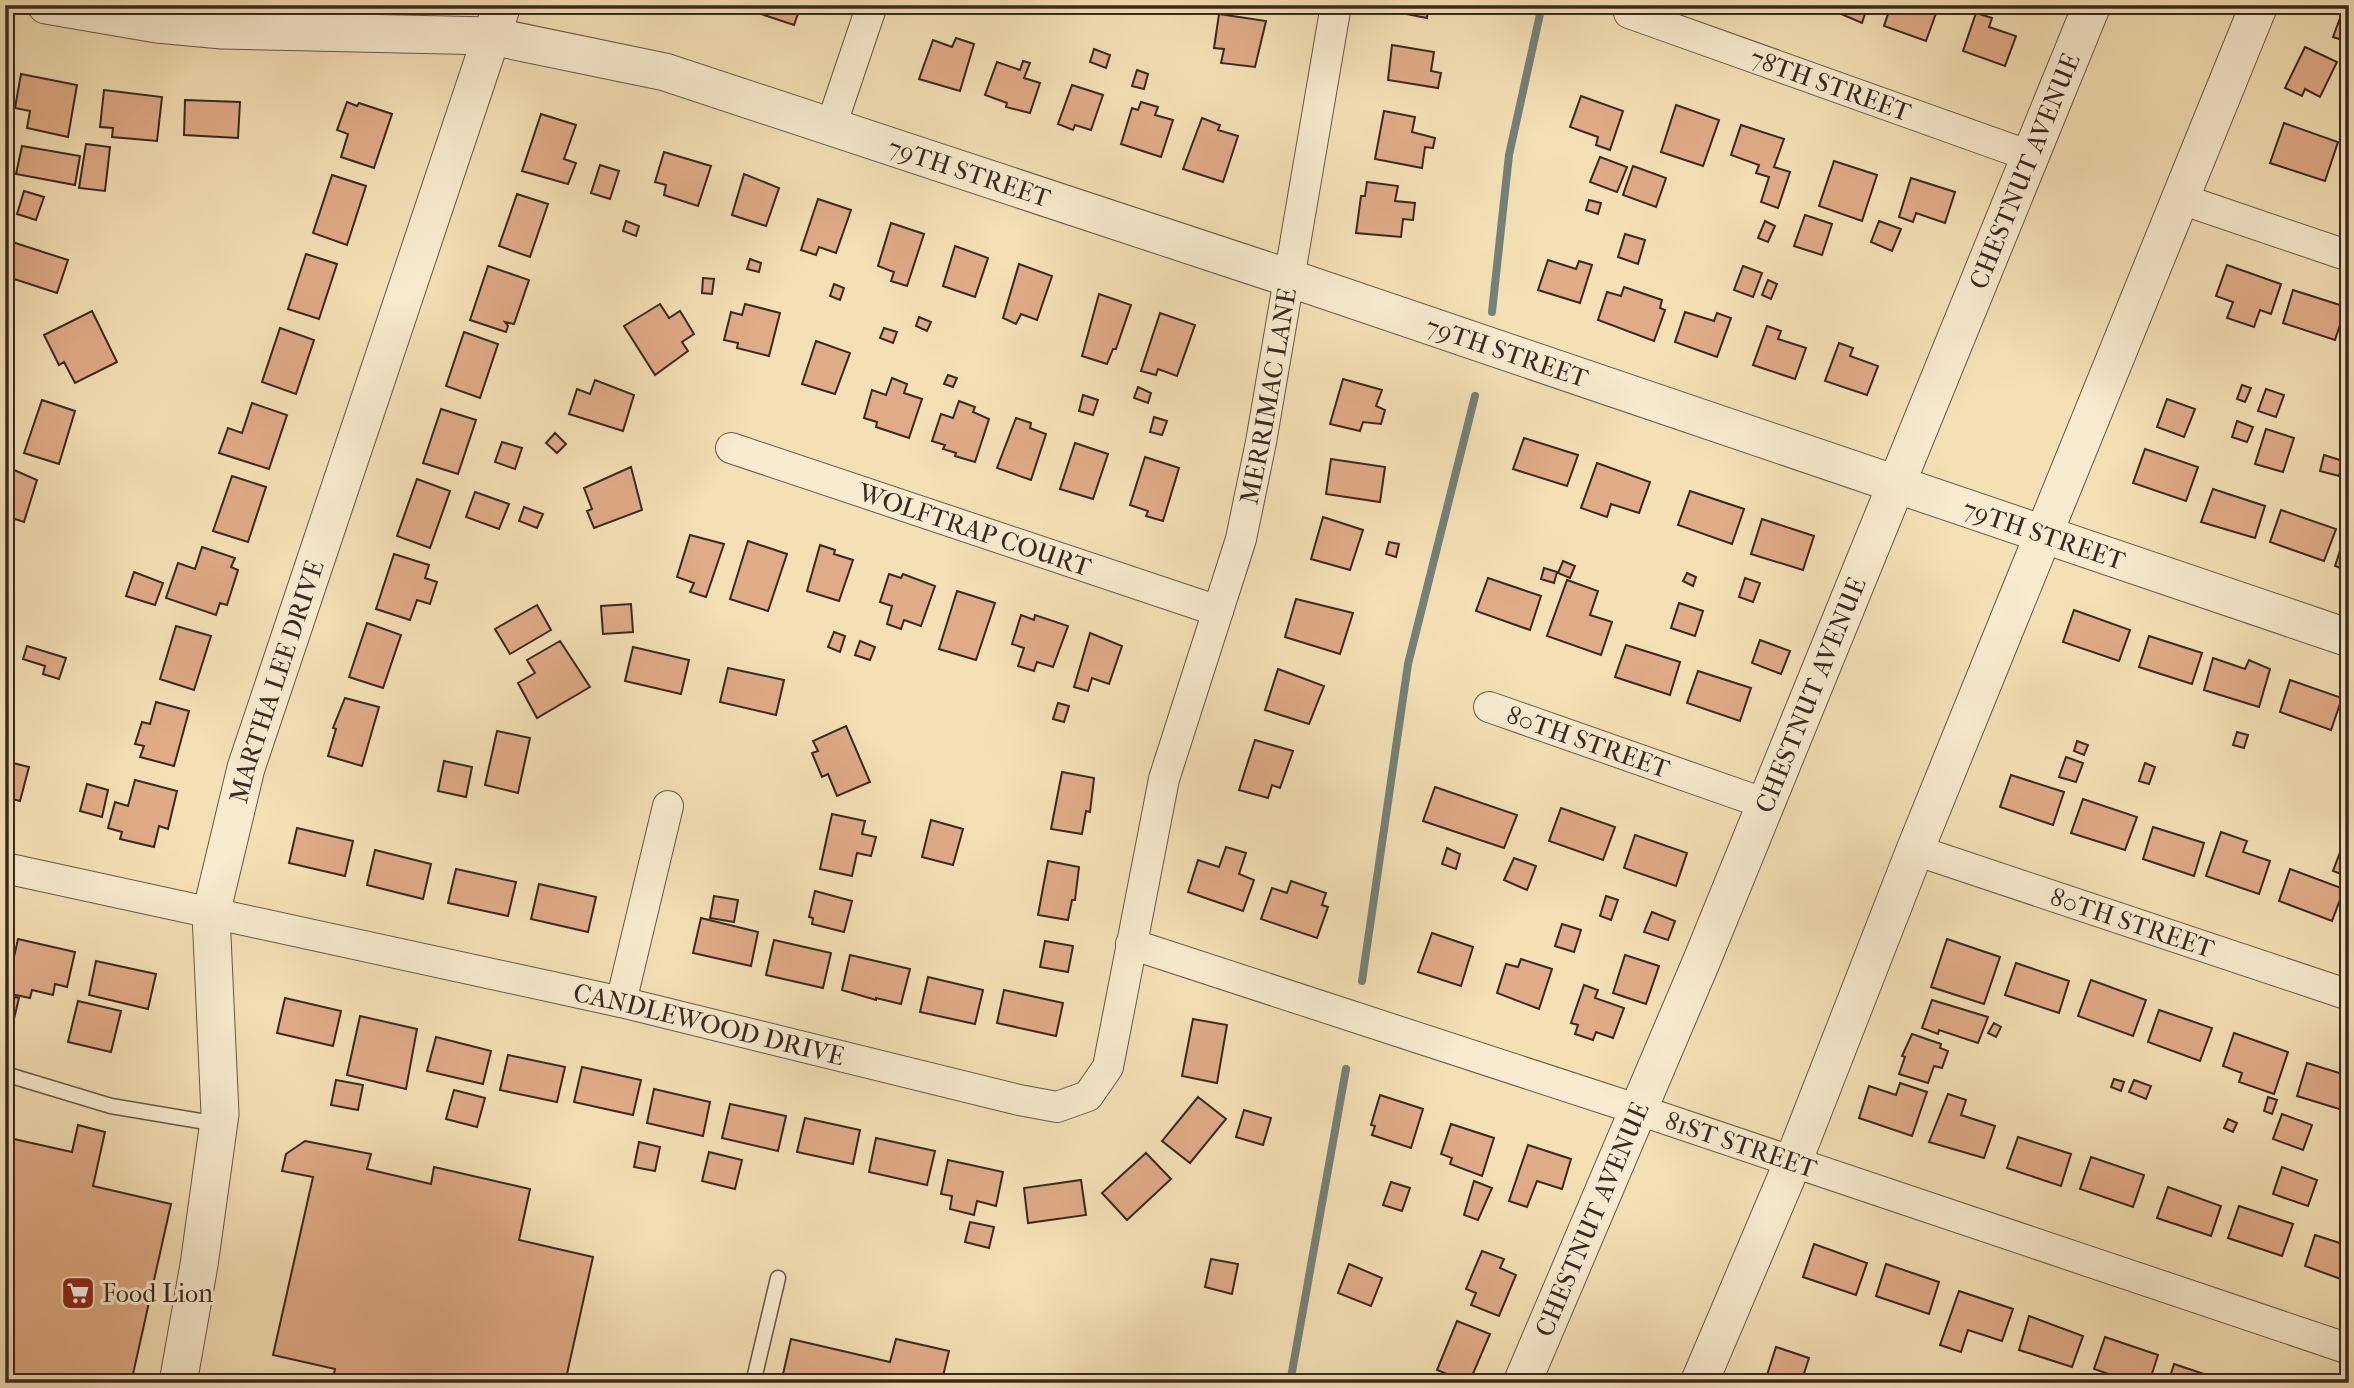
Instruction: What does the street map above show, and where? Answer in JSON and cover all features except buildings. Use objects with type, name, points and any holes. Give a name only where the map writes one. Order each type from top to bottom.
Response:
[{"type":"street","name":"79TH STREET","points":[[46,5],[157,24],[222,30],[496,21],[665,72],[1289,278],[2349,638]]},
{"type":"street","points":[[831,126],[872,5]]},
{"type":"street","name":"MERRIMAC LANE","points":[[1164,779],[1241,539],[1336,5]]},
{"type":"street","name":"CHESTNUT AVENUE","points":[[1522,1383],[1766,804],[2092,5]]},
{"type":"street","points":[[1699,1383],[1793,1162],[2043,534],[2259,5]]},
{"type":"street","name":"78TH STREET","points":[[1629,13],[2030,156]]},
{"type":"street","name":"MARTHA LEE DRIVE","points":[[178,1383],[200,1265],[219,1124],[211,914],[246,768],[496,21]]},
{"type":"street","points":[[2181,199],[2349,256]]},
{"type":"street","name":"WOLFTRAP COURT","points":[[731,448],[1218,611]]},
{"type":"street","name":"80TH STREET","points":[[1489,707],[1766,804]]},
{"type":"street","name":"CANDLEWOOD DRIVE","points":[[5,868],[621,1002],[1057,1107],[1088,1096],[1108,1067],[1164,779]]},
{"type":"street","points":[[621,1002],[668,806]]},
{"type":"street","name":"80TH STREET","points":[[1916,850],[2349,995]]},
{"type":"street","name":"81ST STREET","points":[[1130,944],[1636,1109],[2349,1349]]},
{"type":"lane","points":[[5,1074],[111,1105],[219,1124]]},
{"type":"lane","points":[[753,1383],[778,1278]]},
{"type":"waterway","points":[[1492,312],[1509,155],[1542,5]]},
{"type":"waterway","points":[[1362,981],[1408,664],[1475,396]]},
{"type":"waterway","points":[[1290,1383],[1346,1069]]},
{"type":"place","name":"Food Lion","points":[[78,1293]]}]
